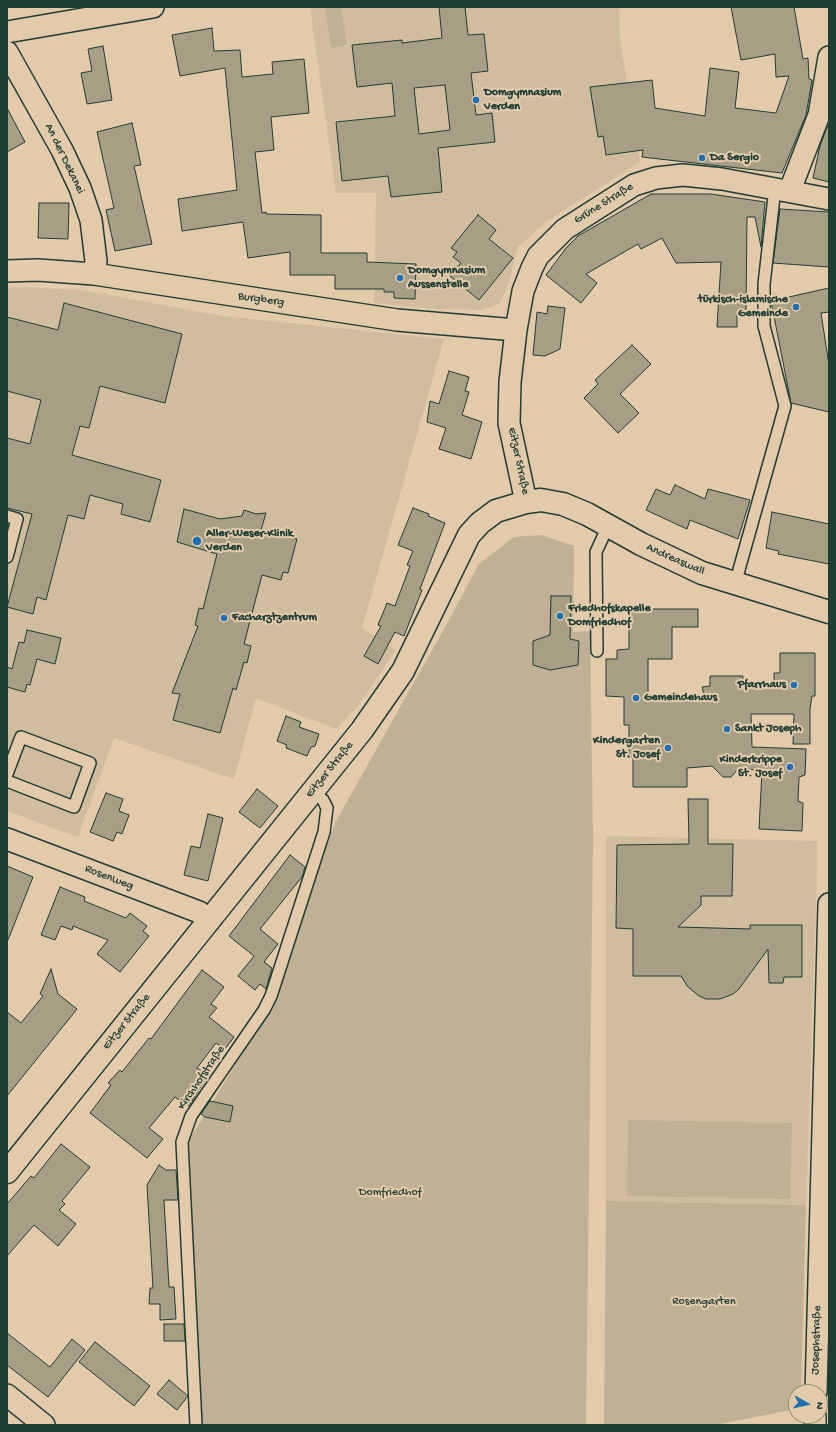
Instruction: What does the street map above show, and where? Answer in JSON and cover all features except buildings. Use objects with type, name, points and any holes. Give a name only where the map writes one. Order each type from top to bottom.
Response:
[{"type":"main road","name":"Andreaswall","points":[[526,502],[541,500],[563,504],[587,514],[671,559],[735,584],[829,612]]},
{"type":"main road","name":"Eitzer Straße","points":[[7,1172],[362,730],[403,671],[469,535],[480,523],[496,511],[526,502]]},
{"type":"street","points":[[7,32],[153,7]]},
{"type":"street","name":"An der Dekanei","points":[[7,52],[62,150],[80,188],[91,220],[96,261],[94,274]]},
{"type":"street","points":[[782,189],[819,115],[829,57]]},
{"type":"street","name":"Grüne Straße","points":[[516,330],[523,291],[538,256],[565,229],[634,185],[656,178],[683,175],[722,179],[782,189],[829,200]]},
{"type":"street","name":"Burgberg","points":[[7,272],[38,270],[94,274],[397,320],[516,330]]},
{"type":"street","name":"Eitzer Straße","points":[[516,330],[511,378],[509,423],[526,502]]},
{"type":"street","name":"Rosenweg","points":[[7,839],[198,912],[210,920]]},
{"type":"street","name":"Josephstraße","points":[[816,1384],[829,904]]},
{"type":"street","points":[[7,1395],[44,1425]]},
{"type":"street","points":[[823,1425],[829,1424]]},
{"type":"lane","points":[[735,584],[785,406],[764,326],[764,284],[782,189]]},
{"type":"lane","points":[[7,516],[17,519],[7,557]]},
{"type":"lane","points":[[597,651],[596,552],[608,526]]},
{"type":"lane","points":[[7,774],[21,737],[90,764],[74,806],[7,781]]},
{"type":"lane","name":"Kirchhofstraße","points":[[196,1425],[182,1142],[191,1116],[264,1010],[271,996],[324,832],[327,808],[323,800],[313,791]]},
{"type":"shaded area","name":"Domgymnasium Verden","points":[[310,7],[619,7],[620,39],[640,162],[546,222],[518,247],[507,289],[499,304],[482,310],[435,309],[374,303],[376,193],[336,193]]},
{"type":"shaded area","name":"Aller-Weser-Klinik Verden","points":[[15,287],[82,290],[223,316],[444,339],[362,628],[396,650],[359,705],[336,729],[256,698],[234,779],[114,738],[78,837],[7,811],[7,288]]},
{"type":"shaded area","points":[[606,836],[818,841],[806,1205],[606,1201]]},
{"type":"green space","points":[[325,7],[341,7],[347,45],[331,48]]},
{"type":"green space","name":"Domfriedhof","points":[[541,535],[574,546],[573,632],[590,631],[593,839],[586,1425],[202,1425],[188,1142],[266,1015],[335,823],[479,564],[514,537]]},
{"type":"green space","points":[[628,1120],[792,1123],[790,1199],[627,1196]]},
{"type":"green space","name":"Rosengarten","points":[[606,1201],[806,1205],[801,1384],[788,1384],[788,1411],[715,1425],[604,1425]]},
{"type":"place","name":"Domgymnasium Verden","points":[[476,100]]},
{"type":"place","name":"Da Sergio","points":[[702,158]]},
{"type":"place","name":"Domgymnasium Aussenstelle","points":[[400,278]]},
{"type":"place","name":"türkisch-islamische Gemeinde","points":[[796,307]]},
{"type":"place","name":"Aller-Weser-Klinik Verden","points":[[197,541]]},
{"type":"place","name":"Friedhofskapelle Domfriedhof","points":[[560,616]]},
{"type":"place","name":"Facharztzentrum","points":[[224,618]]},
{"type":"place","name":"Pfarrhaus","points":[[794,685]]},
{"type":"place","name":"Gemeindehaus","points":[[636,698]]},
{"type":"place","name":"Sankt Joseph","points":[[727,729]]},
{"type":"place","name":"Kindergarten St. Josef","points":[[668,748]]},
{"type":"place","name":"Kinderkrippe St. Josef","points":[[790,767]]}]
